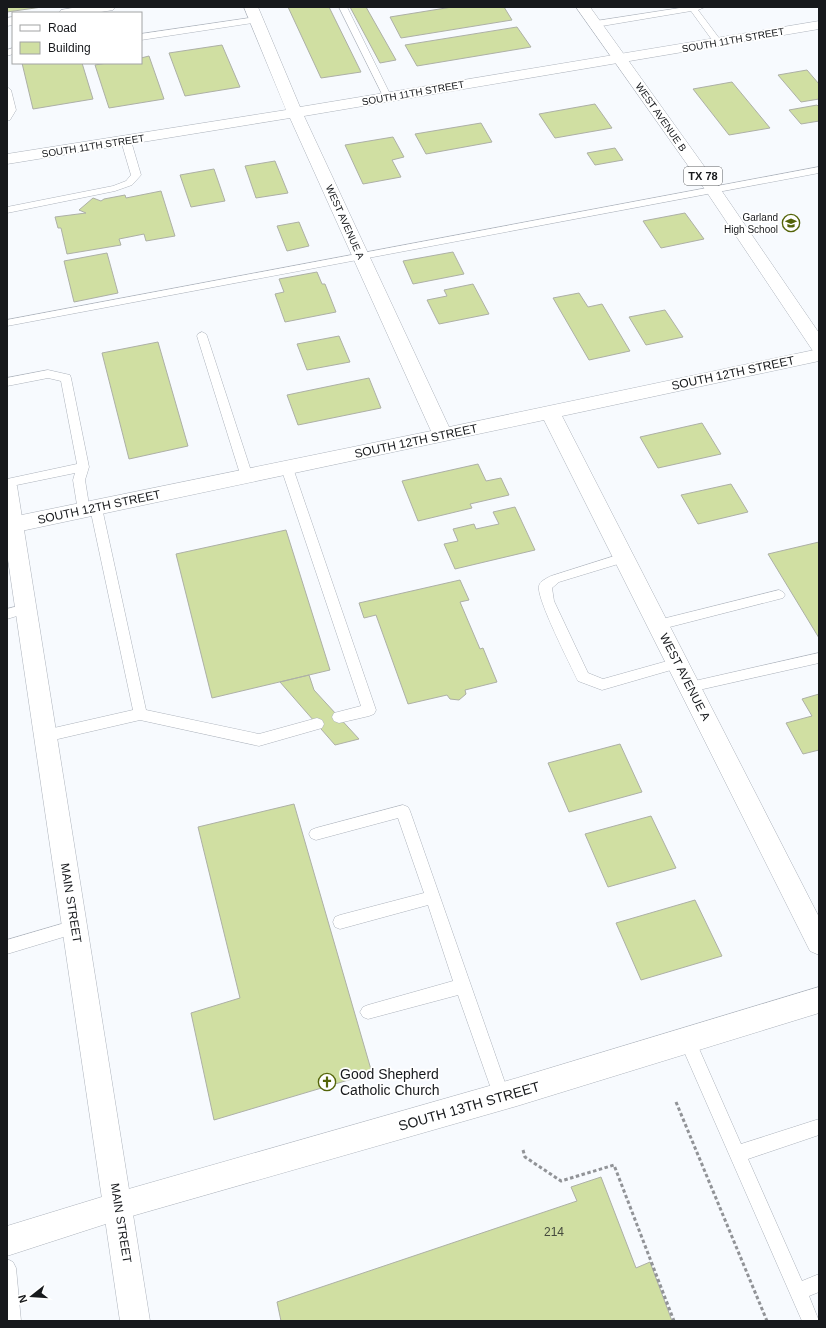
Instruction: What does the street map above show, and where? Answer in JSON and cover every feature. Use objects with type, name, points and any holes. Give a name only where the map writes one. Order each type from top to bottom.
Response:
[{"type":"street","points":[[86,12],[108,7]]},
{"type":"street","name":"WEST AVENUE B","points":[[583,7],[713,190],[819,347]]},
{"type":"street","name":"WEST AVENUE A","points":[[254,14],[288,97],[443,435]]},
{"type":"street","name":"SOUTH 11TH STREET","points":[[7,160],[388,98],[819,25]]},
{"type":"street","name":"SOUTH 12TH STREET","points":[[10,526],[819,355]]},
{"type":"street","name":"WEST AVENUE A","points":[[550,412],[819,943]]},
{"type":"street","name":"MAIN STREET","points":[[7,484],[16,611],[45,736],[135,1321]]},
{"type":"street","name":"SOUTH 13TH STREET","points":[[7,1241],[118,1206],[502,1097],[819,1000]]},
{"type":"lane","points":[[343,7],[388,98]]},
{"type":"lane","points":[[596,24],[695,7],[718,42]]},
{"type":"lane","points":[[142,37],[254,14]]},
{"type":"lane","points":[[7,90],[12,110],[7,118]]},
{"type":"lane","points":[[7,210],[108,189],[129,183],[136,175],[126,141]]},
{"type":"lane","points":[[7,323],[361,258],[819,170]]},
{"type":"lane","points":[[202,336],[247,477]]},
{"type":"lane","points":[[7,382],[48,374],[66,378],[83,467],[78,480],[90,510],[140,714]]},
{"type":"lane","points":[[7,484],[83,467]]},
{"type":"lane","points":[[287,468],[369,710],[339,717]]},
{"type":"lane","points":[[624,558],[555,579],[545,586],[548,601],[583,677],[602,685],[678,663]]},
{"type":"lane","points":[[658,625],[779,595]]},
{"type":"lane","points":[[690,687],[819,658]]},
{"type":"lane","points":[[45,736],[140,714],[259,740],[317,724]]},
{"type":"lane","points":[[316,834],[403,811],[502,1097]]},
{"type":"lane","points":[[340,922],[433,897]]},
{"type":"lane","points":[[7,947],[75,928]]},
{"type":"lane","points":[[368,1012],[463,986]]},
{"type":"lane","points":[[687,1040],[811,1321]]},
{"type":"lane","points":[[737,1154],[819,1127]]},
{"type":"lane","points":[[7,1268],[12,1321]]},
{"type":"lane","points":[[798,1291],[819,1283]]},
{"type":"path","points":[[676,1102],[767,1321]]},
{"type":"path","points":[[523,1150],[525,1157],[561,1181],[614,1164],[674,1321]]},
{"type":"building","points":[[7,7],[42,7],[7,12]]},
{"type":"building","points":[[288,7],[329,7],[361,72],[321,78]]},
{"type":"building","points":[[350,7],[366,7],[396,60],[380,63]]},
{"type":"building","points":[[452,7],[504,7],[512,20],[401,38],[390,17]]},
{"type":"building","points":[[517,27],[531,47],[417,66],[405,45]]},
{"type":"building","points":[[222,45],[240,87],[185,96],[169,53]]},
{"type":"building","points":[[149,56],[164,99],[109,108],[95,65],[142,64],[142,58]]},
{"type":"building","points":[[22,64],[82,64],[93,99],[33,109]]},
{"type":"building","points":[[807,70],[819,84],[819,99],[801,102],[778,75]]},
{"type":"building","points":[[732,82],[770,128],[729,135],[693,89]]},
{"type":"building","points":[[595,104],[612,128],[555,138],[539,114]]},
{"type":"building","points":[[817,105],[819,107],[819,121],[801,124],[789,110]]},
{"type":"building","points":[[481,123],[492,142],[426,154],[415,134]]},
{"type":"building","points":[[393,137],[404,157],[392,160],[401,177],[363,184],[345,145]]},
{"type":"building","points":[[615,148],[623,160],[595,165],[587,153]]},
{"type":"building","points":[[275,161],[288,193],[256,198],[245,166]]},
{"type":"building","points":[[214,169],[225,201],[191,207],[180,175]]},
{"type":"building","points":[[161,191],[175,236],[146,241],[144,234],[119,239],[121,245],[67,254],[61,228],[58,228],[55,217],[86,213],[79,210],[93,198],[101,201],[104,199],[125,195],[126,198]]},
{"type":"building","points":[[685,213],[704,239],[661,248],[643,221]]},
{"type":"building","points":[[299,222],[309,246],[287,251],[277,226]]},
{"type":"building","points":[[453,252],[464,274],[413,284],[403,261]]},
{"type":"building","points":[[107,253],[118,293],[74,302],[64,261]]},
{"type":"building","points":[[317,272],[322,284],[325,284],[336,312],[285,322],[275,294],[284,292],[279,279]]},
{"type":"building","points":[[473,284],[489,314],[439,324],[427,300],[447,296],[444,290]]},
{"type":"building","points":[[579,293],[588,307],[602,304],[630,351],[589,360],[553,298]]},
{"type":"building","points":[[665,310],[683,337],[646,345],[629,317]]},
{"type":"building","points":[[339,336],[350,362],[307,370],[297,344]]},
{"type":"building","points":[[158,342],[188,446],[129,459],[102,353]]},
{"type":"building","points":[[369,378],[381,408],[298,425],[287,395]]},
{"type":"building","points":[[702,423],[721,454],[658,468],[640,437]]},
{"type":"building","points":[[478,464],[486,481],[501,478],[509,495],[470,504],[472,508],[418,521],[402,481]]},
{"type":"building","points":[[731,484],[748,512],[698,524],[681,495]]},
{"type":"building","points":[[515,507],[535,550],[455,569],[444,544],[458,541],[453,529],[474,524],[476,529],[499,524],[493,512]]},
{"type":"building","points":[[286,530],[330,670],[212,698],[176,554]]},
{"type":"building","points":[[819,542],[819,638],[768,554]]},
{"type":"building","points":[[460,580],[469,600],[460,602],[480,649],[483,648],[497,682],[465,690],[466,694],[459,700],[450,699],[447,695],[408,704],[376,615],[364,618],[359,603]]},
{"type":"building","points":[[309,675],[314,690],[359,739],[335,745],[280,682]]},
{"type":"building","points":[[819,694],[819,750],[803,754],[786,723],[812,716],[802,699]]},
{"type":"building","points":[[620,744],[642,792],[569,812],[548,763]]},
{"type":"building","points":[[294,804],[372,1073],[214,1120],[191,1013],[240,998],[198,827]]},
{"type":"building","points":[[651,816],[676,868],[608,887],[585,834]]},
{"type":"building","points":[[695,900],[722,956],[641,980],[616,923]]},
{"type":"building","points":[[601,1177],[636,1268],[650,1262],[672,1321],[281,1321],[277,1302],[577,1201],[571,1187]]},
{"type":"place","name":"Garland High School","points":[[791,223]]},
{"type":"place","name":"Good Shepherd Catholic Church","points":[[327,1082]]}]
